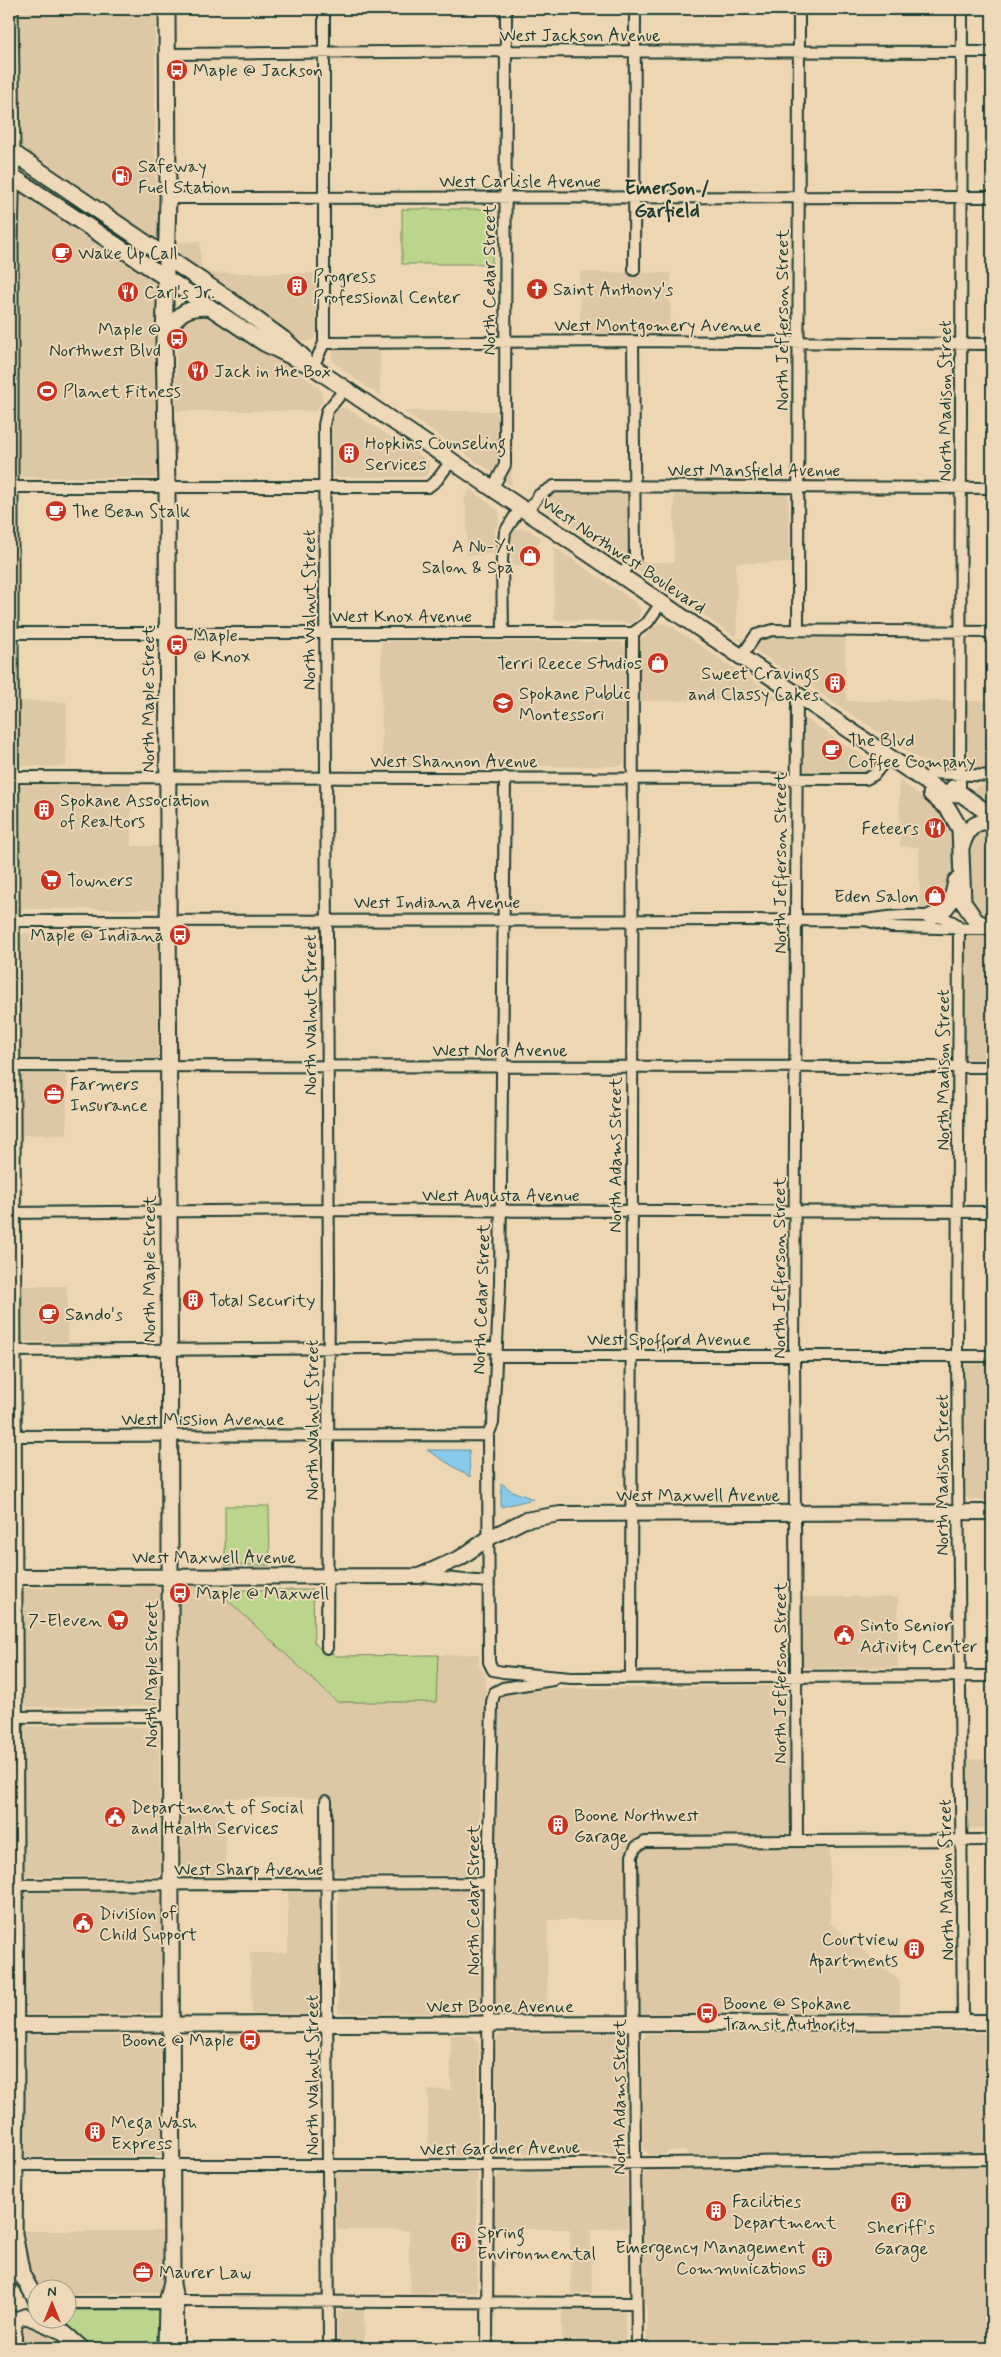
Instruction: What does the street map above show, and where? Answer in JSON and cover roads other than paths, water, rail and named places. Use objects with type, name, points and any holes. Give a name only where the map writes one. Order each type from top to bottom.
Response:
[{"type":"main road","points":[[10,9],[9,633],[12,2165],[14,2234],[22,2275],[28,2286]]},
{"type":"main road","name":"North Maple Street","points":[[166,2348],[172,2302],[166,777],[167,488],[164,339],[168,198],[167,9]]},
{"type":"main road","points":[[10,151],[286,341],[313,367]]},
{"type":"main road","points":[[10,175],[264,343],[313,367]]},
{"type":"main road","name":"West Northwest Boulevard","points":[[313,367],[914,773],[923,789],[945,805],[960,829],[963,902],[968,912],[976,921],[992,929]]},
{"type":"main road","points":[[914,773],[931,773],[991,817],[970,828],[960,857],[949,906],[940,913],[930,916]]},
{"type":"main road","points":[[914,773],[947,796],[960,793]]},
{"type":"main road","points":[[60,2330],[81,2348]]},
{"type":"street","points":[[313,367],[324,343],[324,9]]},
{"type":"street","name":"North Cedar Street","points":[[492,489],[505,465],[506,9]]},
{"type":"street","points":[[634,270],[635,9]]},
{"type":"street","name":"North Jefferson Street","points":[[798,630],[799,9]]},
{"type":"street","name":"North Madison Street","points":[[960,793],[962,9]]},
{"type":"street","name":"West Jackson Avenue","points":[[168,54],[506,51],[992,52]]},
{"type":"street","name":"West Carlisle Avenue","points":[[168,198],[992,197]]},
{"type":"street","points":[[164,339],[181,313],[196,308],[211,308]]},
{"type":"street","points":[[620,576],[635,558],[633,341]]},
{"type":"street","name":"West Montgomery Avenue","points":[[324,343],[633,341],[992,344]]},
{"type":"street","name":"North Walnut Street","points":[[327,1648],[325,415],[345,389]]},
{"type":"street","points":[[10,487],[428,487],[437,480],[450,461]]},
{"type":"street","name":"West Mansfield Avenue","points":[[524,510],[539,495],[554,486],[992,488]]},
{"type":"street","points":[[503,632],[502,559],[505,532],[524,510]]},
{"type":"street","points":[[633,633],[648,622],[661,603]]},
{"type":"street","points":[[741,657],[756,635],[773,630],[992,632]]},
{"type":"street","name":"West Knox Avenue","points":[[9,633],[633,633]]},
{"type":"street","name":"North Adams Street","points":[[631,1678],[630,1066],[633,633]]},
{"type":"street","name":"North Jefferson Street","points":[[797,695],[794,1355],[797,1841]]},
{"type":"street","name":"West Shannon Avenue","points":[[10,777],[866,779],[874,775],[889,756]]},
{"type":"street","points":[[931,773],[960,776],[992,776]]},
{"type":"street","name":"North Cedar Street","points":[[504,777],[500,1211],[493,1427],[488,1435],[489,1662],[493,1670],[571,1678]]},
{"type":"street","name":"West Indiana Avenue","points":[[11,921],[866,920],[891,916],[930,916],[952,922],[959,928]]},
{"type":"street","name":"West Indiana Avenue","points":[[866,920],[891,927],[992,929]]},
{"type":"street","name":"North Madison Street","points":[[959,928],[960,1066],[957,1356],[963,2022]]},
{"type":"street","name":"West Nora Avenue","points":[[11,1066],[992,1067]]},
{"type":"street","name":"West Augusta Avenue","points":[[11,1213],[327,1210],[992,1212]]},
{"type":"street","name":"West Spofford Avenue","points":[[11,1351],[328,1348],[630,1355],[992,1356]]},
{"type":"street","name":"West Mission Avenue","points":[[11,1436],[488,1435]]},
{"type":"street","name":"West Maxwell Avenue","points":[[419,1576],[460,1558],[489,1538],[525,1520],[560,1514],[992,1512]]},
{"type":"street","name":"West Maxwell Avenue","points":[[12,1577],[327,1575],[419,1576],[488,1582]]},
{"type":"street","points":[[571,1678],[992,1676]]},
{"type":"street","name":"North Cedar Street","points":[[487,2348],[489,1883],[492,1702],[495,1692],[503,1688],[571,1678]]},
{"type":"street","points":[[12,1717],[171,1716]]},
{"type":"street","name":"North Walnut Street","points":[[326,1801],[329,2348]]},
{"type":"street","points":[[797,1841],[992,1840]]},
{"type":"street","name":"North Adams Street","points":[[637,2348],[632,1856],[636,1847],[645,1842],[797,1841]]},
{"type":"street","name":"West Sharp Avenue","points":[[12,1885],[489,1883]]},
{"type":"street","name":"West Boone Avenue","points":[[12,2026],[992,2022]]},
{"type":"street","name":"West Gardner Avenue","points":[[12,2165],[488,2165],[992,2159]]},
{"type":"street","points":[[9,2284],[14,2234]]},
{"type":"street","name":"North Maple Street","points":[[172,2302],[176,2348]]},
{"type":"street","points":[[78,2303],[636,2303]]},
{"type":"street","points":[[14,2348],[11,2320],[26,2316]]},
{"type":"water","points":[[427,1450],[469,1450],[470,1477]]},
{"type":"water","points":[[501,1483],[512,1491],[533,1499],[501,1507]]},
{"type":"place","name":"Maple @ Jackson","points":[[177,70]]},
{"type":"place","name":"Safeway Fuel Station","points":[[122,176]]},
{"type":"place","name":"Wake Up Call","points":[[62,253]]},
{"type":"place","name":"Progress Professional Center","points":[[297,286]]},
{"type":"place","name":"Saint Anthony's","points":[[537,289]]},
{"type":"place","name":"Carl's Jr.","points":[[128,292]]},
{"type":"place","name":"Maple @ Northwest Blvd","points":[[177,339]]},
{"type":"place","name":"Jack in the Box","points":[[198,371]]},
{"type":"place","name":"Planet Fitness","points":[[47,391]]},
{"type":"place","name":"Hopkins Counseling Services","points":[[349,453]]},
{"type":"place","name":"The Bean Stalk","points":[[56,511]]},
{"type":"place","name":"A Nu-Yu Salon & Spa","points":[[530,556]]},
{"type":"place","name":"Maple @ Knox","points":[[177,645]]},
{"type":"place","name":"Terri Reece Studios","points":[[658,663]]},
{"type":"place","name":"Sweet Cravings and Classy Cakes","points":[[835,683]]},
{"type":"place","name":"Spokane Public Montessori","points":[[503,703]]},
{"type":"place","name":"The Blvd Coffee Company","points":[[832,750]]},
{"type":"place","name":"Spokane Association of Realtors","points":[[44,810]]},
{"type":"place","name":"Feteers","points":[[935,828]]},
{"type":"place","name":"Towners","points":[[51,880]]},
{"type":"place","name":"Eden Salon","points":[[935,896]]},
{"type":"place","name":"Maple @ Indiana","points":[[180,935]]},
{"type":"place","name":"Farmers Insurance","points":[[54,1094]]},
{"type":"place","name":"Total Security","points":[[193,1300]]},
{"type":"place","name":"Sando's","points":[[49,1314]]},
{"type":"place","name":"Maple @ Maxwell","points":[[180,1593]]},
{"type":"place","name":"7-Eleven","points":[[118,1620]]},
{"type":"place","name":"Sinto Senior Activity Center","points":[[844,1635]]},
{"type":"place","name":"Department of Social and Health Services","points":[[115,1817]]},
{"type":"place","name":"Boone Northwest Garage","points":[[558,1825]]},
{"type":"place","name":"Division of Child Support","points":[[83,1923]]},
{"type":"place","name":"Courtview Apartments","points":[[914,1949]]},
{"type":"place","name":"Boone @ Spokane Transit Authority","points":[[707,2013]]},
{"type":"place","name":"Boone @ Maple","points":[[250,2040]]},
{"type":"place","name":"Mega Wash Express","points":[[95,2132]]},
{"type":"place","name":"Sheriff's Garage","points":[[901,2202]]},
{"type":"place","name":"Facilities Department","points":[[716,2211]]},
{"type":"place","name":"Spring Environmental","points":[[461,2242]]},
{"type":"place","name":"Emergency Management Communications","points":[[822,2257]]},
{"type":"place","name":"Maurer Law","points":[[143,2272]]},
{"type":"district","name":"Emerson / Garfield","points":[[667,198]]}]
